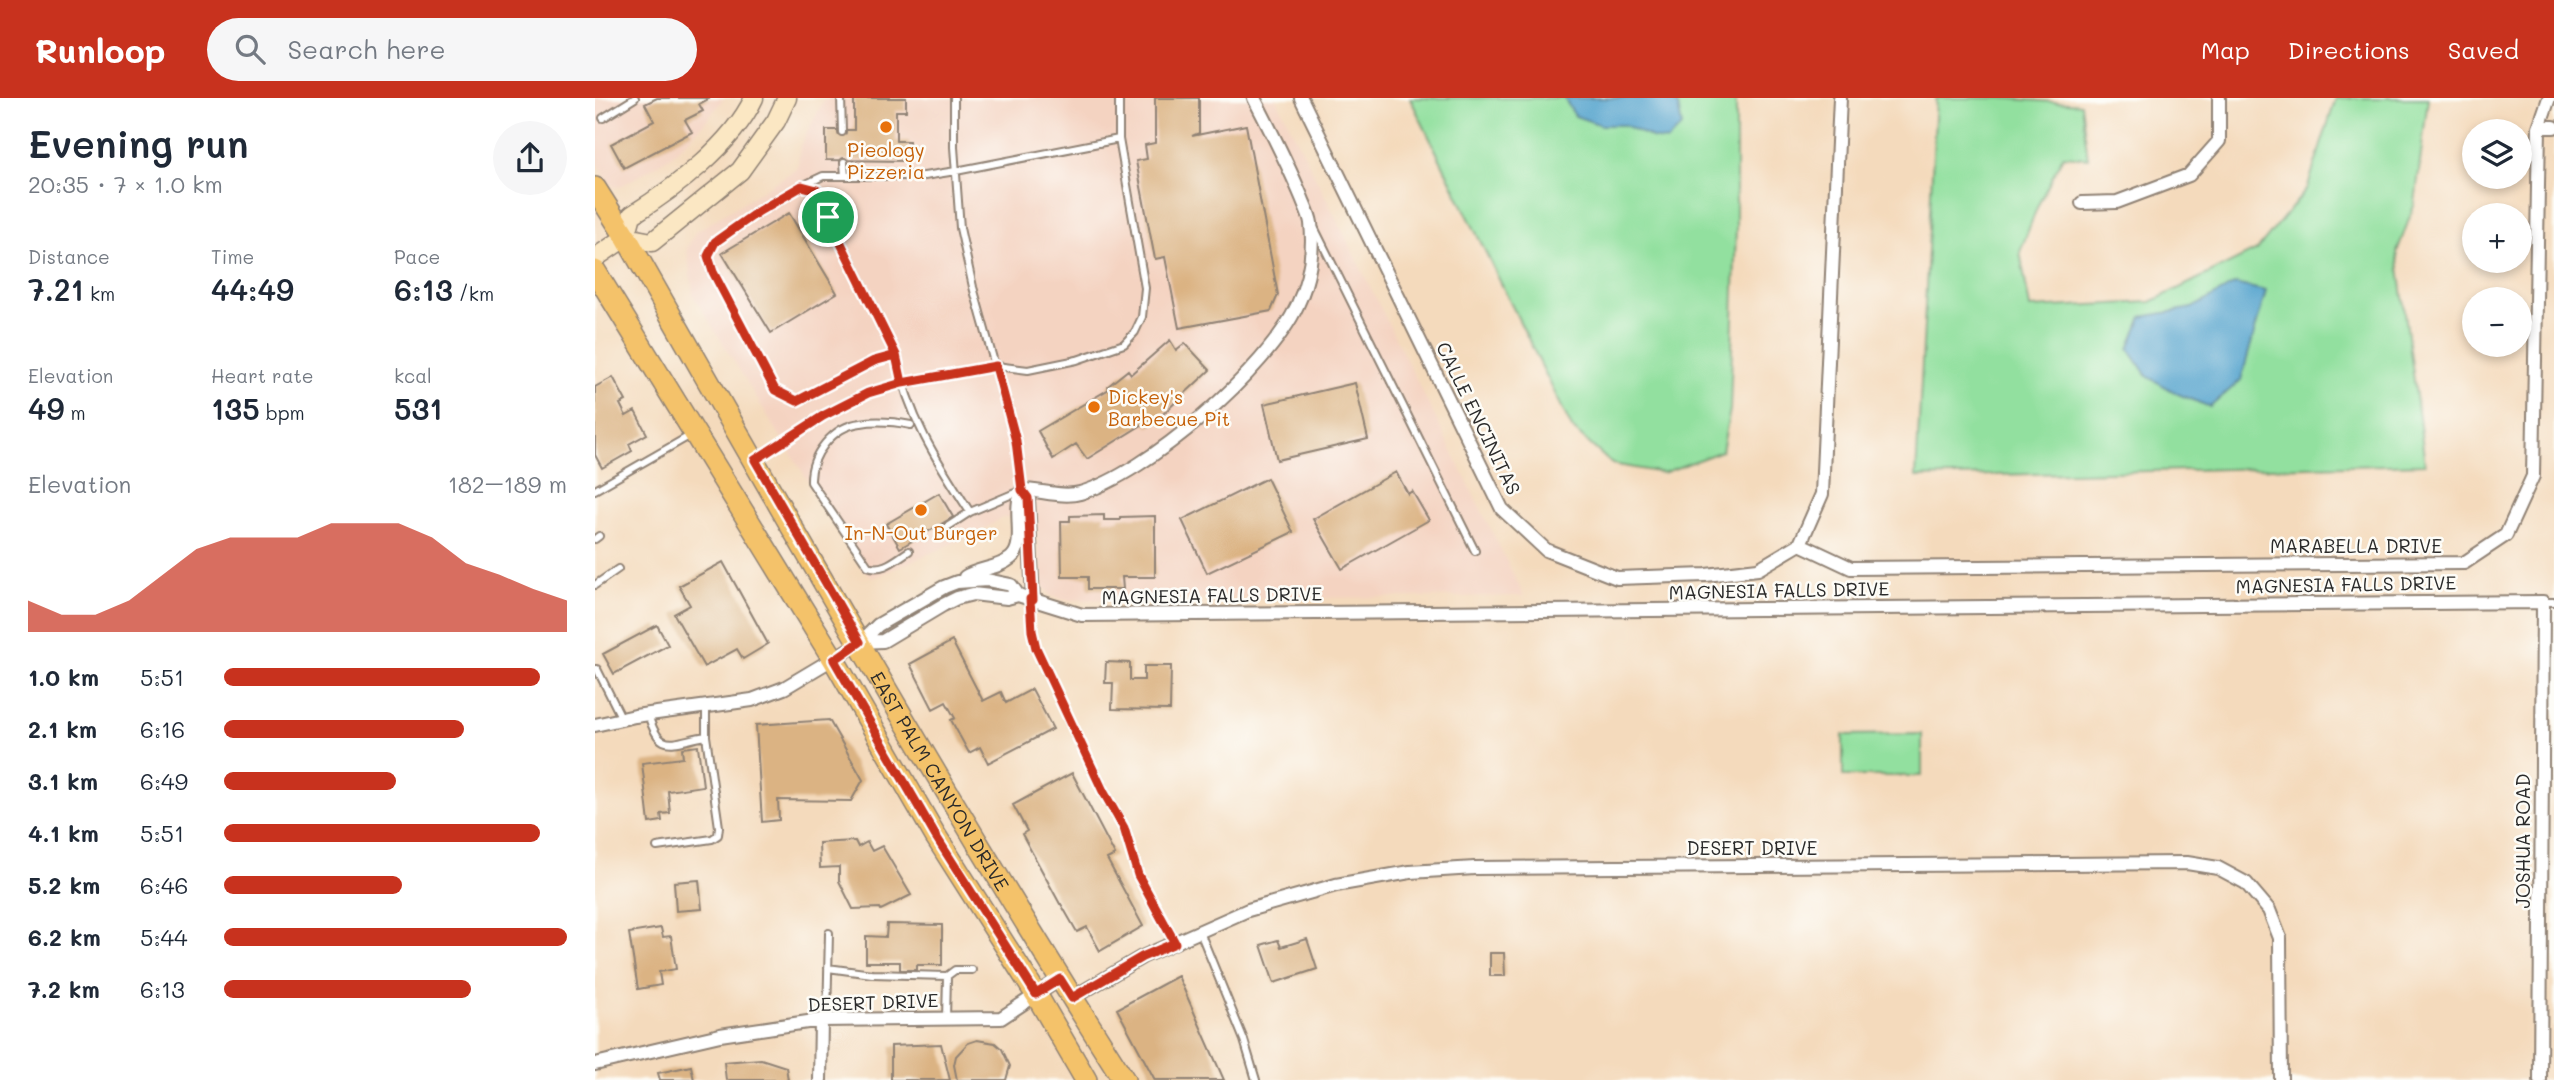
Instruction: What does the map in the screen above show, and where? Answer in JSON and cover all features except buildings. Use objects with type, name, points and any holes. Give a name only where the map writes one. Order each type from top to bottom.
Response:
[{"type":"main road","points":[[595,258],[627,237],[632,215],[704,161],[745,116],[754,98]]},
{"type":"main road","points":[[627,237],[653,242],[740,171],[776,121],[787,98]]},
{"type":"main road","name":"EAST PALM CANYON DRIVE","points":[[595,188],[627,237],[860,642],[1060,979],[1124,1080]]},
{"type":"main road","name":"EAST PALM CANYON DRIVE","points":[[595,271],[834,660],[935,835],[1036,994],[1081,1076]]},
{"type":"street","points":[[1022,490],[1077,494],[1115,480],[1173,443],[1269,350],[1297,306],[1311,264],[1311,221],[1291,171],[1254,98]]},
{"type":"street","name":"CALLE ENCINITAS","points":[[1301,98],[1501,509],[1546,550],[1617,578],[1706,575],[1758,569],[1800,544]]},
{"type":"street","points":[[1800,544],[1822,494],[1840,98]]},
{"type":"street","points":[[2082,203],[2117,202],[2189,175],[2219,141],[2219,98]]},
{"type":"street","name":"MARABELLA DRIVE","points":[[1800,544],[1851,568],[2464,564],[2506,536],[2533,476],[2539,127],[2549,98]]},
{"type":"street","points":[[2539,127],[2554,127]]},
{"type":"street","points":[[953,584],[969,574],[1012,557],[1019,543],[1017,500],[1022,490]]},
{"type":"street","points":[[1022,490],[1028,498],[1027,598]]},
{"type":"street","name":"MAGNESIA FALLS DRIVE","points":[[595,724],[752,700],[784,688],[834,660],[878,625],[953,584],[987,580],[1011,585],[1027,598]]},
{"type":"street","name":"MAGNESIA FALLS DRIVE","points":[[860,642],[883,641],[957,598],[973,594],[1027,598],[1082,615],[2549,602]]},
{"type":"street","name":"JOSHUA ROAD","points":[[2540,1080],[2549,602]]},
{"type":"street","name":"DESERT DRIVE","points":[[1072,998],[1142,957],[1248,910],[1336,885],[1410,872],[2173,863],[2218,867],[2246,883],[2269,910],[2280,938],[2281,1080]]},
{"type":"street","name":"DESERT DRIVE","points":[[595,1064],[720,1035],[824,1020],[1001,1018],[1060,979]]},
{"type":"street","points":[[820,1080],[824,1020]]},
{"type":"lane","points":[[604,118],[635,98]]},
{"type":"lane","points":[[841,98],[842,132]]},
{"type":"lane","points":[[944,529],[970,512],[1022,490],[1016,441],[973,287],[960,228],[955,171],[954,98]]},
{"type":"lane","points":[[755,460],[823,416],[868,393],[902,383],[996,366],[1028,370],[1077,360],[1124,344],[1135,332],[1142,317],[1145,288],[1119,139],[1119,98]]},
{"type":"lane","points":[[896,355],[874,361],[797,401],[775,390],[713,272],[708,256],[715,242],[759,211],[823,176],[924,176],[1119,139]]},
{"type":"lane","points":[[844,162],[845,176]]},
{"type":"lane","points":[[802,186],[817,190],[896,355],[902,383],[916,423],[970,512]]},
{"type":"lane","points":[[1311,221],[1475,551]]},
{"type":"lane","points":[[909,551],[883,567],[874,569],[868,566],[811,482],[811,472],[820,449],[836,435],[858,423],[893,421],[911,425]]},
{"type":"lane","points":[[595,490],[695,433]]},
{"type":"lane","points":[[595,585],[618,569]]},
{"type":"lane","points":[[1027,598],[1036,648],[1103,791],[1124,828],[1138,875],[1175,943]]},
{"type":"lane","points":[[596,668],[622,719]]},
{"type":"lane","points":[[657,847],[712,839],[718,835],[706,736],[706,707]]},
{"type":"lane","points":[[648,714],[654,735],[660,741],[706,736]]},
{"type":"lane","points":[[1200,932],[1244,1040],[1256,1080]]},
{"type":"lane","points":[[824,1020],[828,933]]},
{"type":"lane","points":[[828,968],[872,974],[947,976],[955,971],[972,970]]},
{"type":"lane","points":[[946,1019],[947,976]]},
{"type":"shaded area","points":[[595,98],[724,98],[702,126],[670,157],[615,187],[608,183],[595,159]]},
{"type":"shaded area","points":[[825,98],[1276,98],[1524,596],[1065,600],[1051,596],[1042,585],[1035,515],[1002,518],[979,532],[873,578],[862,568],[693,295],[687,248],[697,231],[798,168],[800,146]]},
{"type":"green space","points":[[1410,98],[1736,98],[1736,228],[1730,410],[1722,451],[1663,473],[1612,464],[1572,428]]},
{"type":"green space","points":[[1936,98],[2000,98],[2081,104],[2088,158],[2063,156],[2038,205],[2020,252],[2030,308],[2151,302],[2257,250],[2307,189],[2336,98],[2428,98],[2415,203],[2397,252],[2425,464],[1916,477]]},
{"type":"green space","points":[[1922,734],[1922,776],[1843,776],[1843,735]]},
{"type":"water","points":[[1564,98],[1673,98],[1678,106],[1682,126],[1667,141],[1652,138],[1625,125],[1601,125],[1575,116]]},
{"type":"water","points":[[2235,284],[2266,291],[2241,380],[2210,407],[2178,394],[2147,376],[2129,349],[2142,317],[2192,308]]},
{"type":"place","name":"Pieology Pizzeria","points":[[886,127]]},
{"type":"place","name":"Dickey's Barbecue Pit","points":[[1094,407]]},
{"type":"place","name":"In-N-Out Burger","points":[[921,510]]},
{"type":"route","points":[[828,217],[817,190],[802,186],[759,211],[715,242],[708,256],[713,272],[775,390],[797,401],[874,361],[896,355],[902,383],[996,366],[1016,441],[1022,490],[1028,498],[1033,600],[1030,599],[1036,648],[1103,791],[1124,828],[1138,875],[1175,943],[1142,957],[1072,998],[1060,979],[1036,994],[935,835],[834,660],[860,642],[755,460],[823,416],[868,393],[902,383],[896,355],[828,217]]}]
